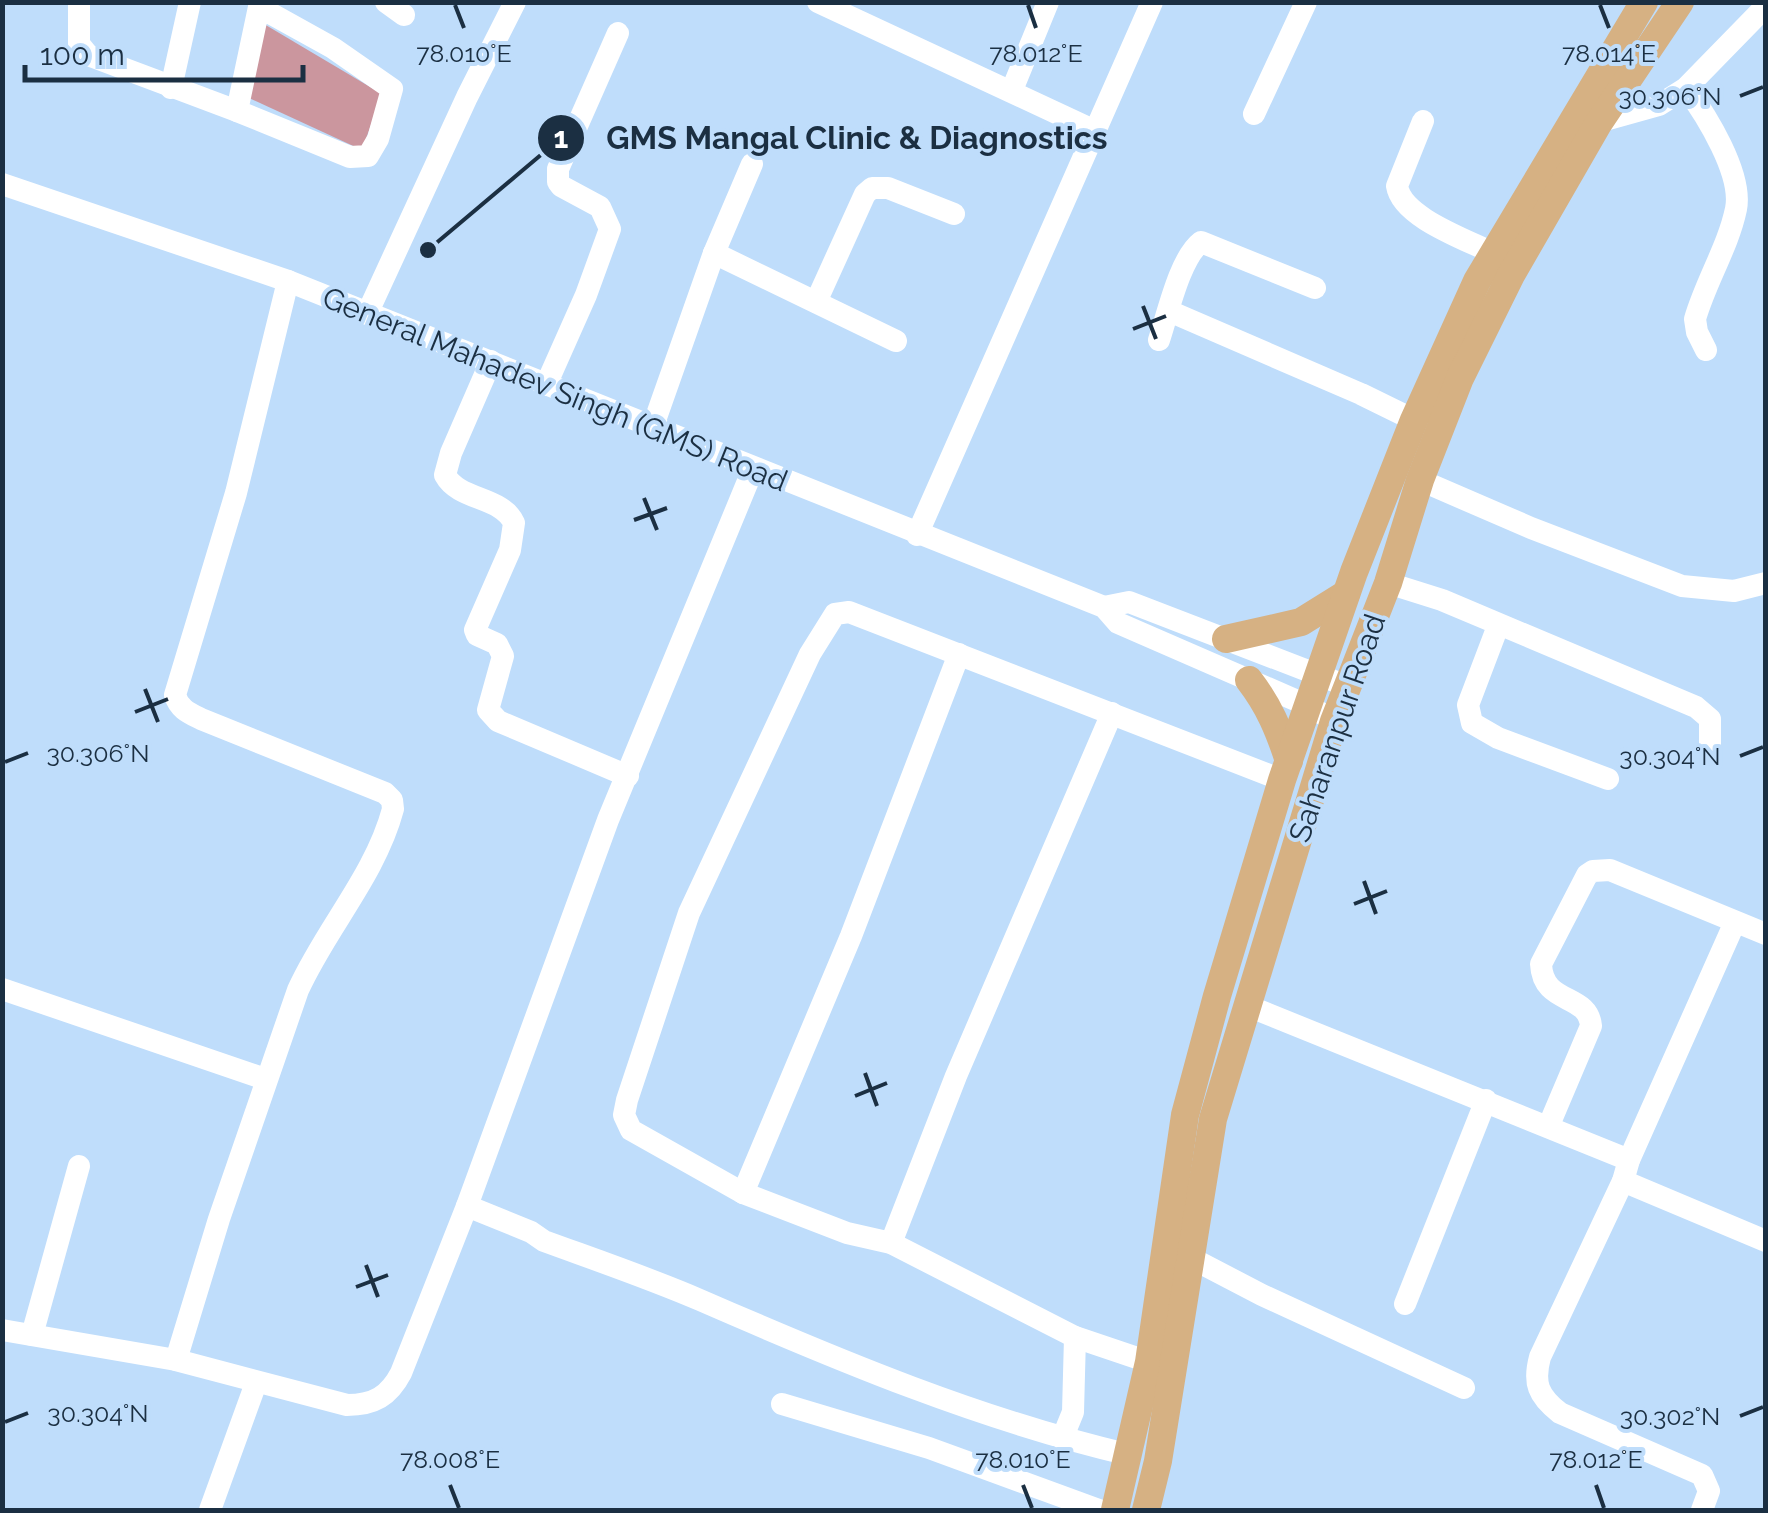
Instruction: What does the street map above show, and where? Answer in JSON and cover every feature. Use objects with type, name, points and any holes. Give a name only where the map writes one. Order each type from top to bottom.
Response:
[{"type":"main road","name":"Saharanpur Road","points":[[1146,1510],[1158,1462],[1191,1258],[1199,1117],[1248,1006],[1321,714],[1320,674],[1346,594],[1414,420],[1478,282],[1644,2]]},
{"type":"main road","name":"Saharanpur Road","points":[[1115,1510],[1130,1455],[1199,1117],[1217,996],[1286,771],[1321,714],[1348,686],[1460,378],[1511,275],[1598,124],[1680,2]]},
{"type":"main road","points":[[1226,639],[1301,622],[1346,594]]},
{"type":"main road","points":[[1249,680],[1278,726],[1286,771]]},
{"type":"street","points":[[79,2],[79,44],[83,51],[172,88],[361,158],[372,152],[392,89],[387,82],[260,5],[236,111]]},
{"type":"street","points":[[172,88],[190,2]]},
{"type":"street","points":[[368,314],[514,2]]},
{"type":"street","points":[[818,2],[1095,130]]},
{"type":"street","points":[[1012,90],[1048,2]]},
{"type":"street","points":[[917,535],[1152,2]]},
{"type":"street","points":[[1254,114],[1306,2]]},
{"type":"street","points":[[1568,126],[1598,124],[1659,105],[1686,88],[1766,6]]},
{"type":"street","points":[[546,385],[610,229],[600,207],[561,186],[558,170],[618,34]]},
{"type":"street","points":[[1686,88],[1730,167],[1737,205],[1696,319],[1697,332],[1706,350]]},
{"type":"street","points":[[1423,121],[1397,186],[1402,202],[1438,226],[1495,254]]},
{"type":"street","points":[[653,426],[714,253],[752,164]]},
{"type":"street","name":"General Mahadev Singh (GMS) Road","points":[[2,184],[288,281],[1104,607],[1118,623],[1321,714]]},
{"type":"street","points":[[816,302],[865,194],[872,188],[888,188],[954,214]]},
{"type":"street","points":[[1158,340],[1184,268],[1201,242],[1315,288]]},
{"type":"street","points":[[714,253],[896,341]]},
{"type":"street","points":[[176,1360],[265,1080],[310,963],[362,882],[393,809],[386,793],[201,719],[178,704],[176,695],[236,493],[288,281]]},
{"type":"street","points":[[1169,311],[1414,420]]},
{"type":"street","points":[[491,362],[450,453],[445,475],[459,489],[505,511],[514,524],[510,550],[475,630],[477,635],[497,644],[503,656],[488,710],[498,721],[628,776]]},
{"type":"street","points":[[2,1330],[176,1360],[347,1405],[362,1405],[391,1391],[467,1206],[608,820],[753,469]]},
{"type":"street","points":[[1420,480],[1682,586],[1734,592],[1766,582]]},
{"type":"street","points":[[1388,583],[1442,600],[1705,712],[1712,728],[1710,746]]},
{"type":"street","name":"General Mahadev Singh (GMS) Road","points":[[1104,607],[1129,602],[1348,686]]},
{"type":"street","points":[[1148,1362],[1075,1337],[891,1243],[848,1234],[742,1193],[639,1136],[626,1123],[628,1100],[689,913],[810,654],[835,614],[849,612],[1112,713],[1286,771]]},
{"type":"street","points":[[1498,626],[1468,705],[1472,723],[1498,738],[1608,779]]},
{"type":"street","points":[[742,1193],[851,936],[959,654]]},
{"type":"street","points":[[891,1243],[956,1076],[1112,713]]},
{"type":"street","points":[[1549,1125],[1592,1026],[1585,1008],[1550,991],[1541,964],[1593,870],[1610,870],[1766,934]]},
{"type":"street","points":[[1702,1510],[1709,1491],[1702,1475],[1560,1413],[1536,1387],[1540,1357],[1736,922]]},
{"type":"street","points":[[2,989],[265,1080]]},
{"type":"street","points":[[1248,1006],[1549,1125],[1626,1171],[1766,1241]]},
{"type":"street","points":[[1405,1304],[1486,1100]]},
{"type":"street","points":[[32,1334],[79,1166]]},
{"type":"street","points":[[467,1206],[544,1241],[700,1300],[749,1324],[988,1415],[1062,1439],[1130,1455]]},
{"type":"street","points":[[1191,1258],[1464,1388]]},
{"type":"street","points":[[1062,1439],[1073,1412],[1075,1337]]},
{"type":"street","points":[[210,1510],[256,1383]]},
{"type":"street","points":[[782,1404],[929,1448],[1100,1510]]},
{"type":"shaded area","points":[[264,24],[382,94],[362,150],[247,97]]},
{"type":"place","name":"GMS Mangal Clinic & Diagnostics","points":[[428,250]]}]
